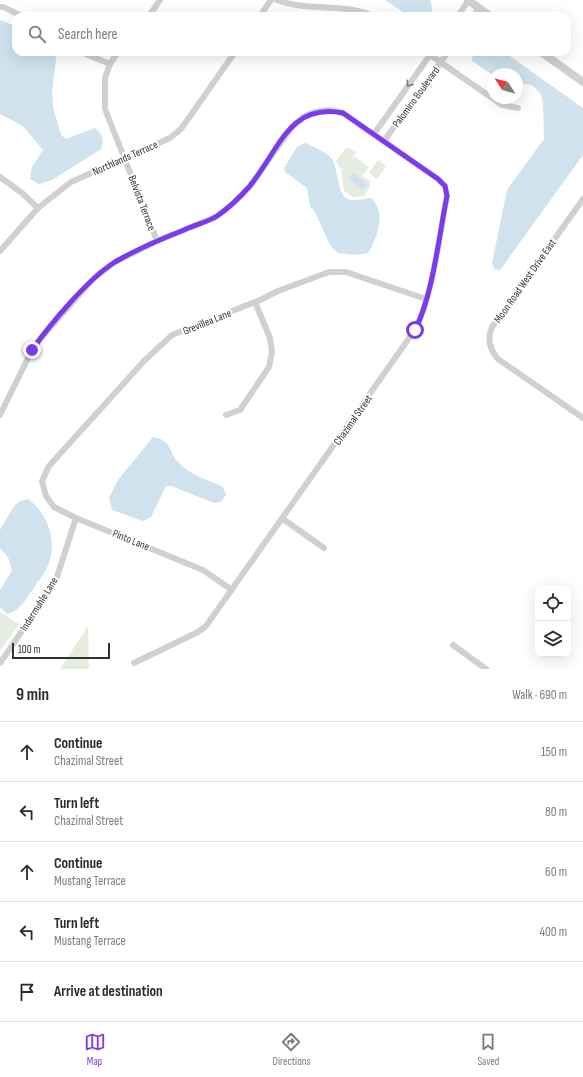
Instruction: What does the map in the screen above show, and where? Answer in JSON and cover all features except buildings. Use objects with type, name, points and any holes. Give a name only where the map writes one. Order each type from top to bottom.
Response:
[{"type":"street","points":[[152,12],[159,0]]},
{"type":"street","points":[[263,12],[271,0]]},
{"type":"street","points":[[277,0],[290,5],[347,9],[364,12]]},
{"type":"street","points":[[460,12],[468,0],[484,12]]},
{"type":"street","points":[[0,7],[14,12]]},
{"type":"street","points":[[476,12],[479,8]]},
{"type":"street","points":[[91,56],[110,64]]},
{"type":"street","name":"Belvista Terrace","points":[[115,56],[110,64],[105,78],[105,109],[156,241]]},
{"type":"street","name":"Northlands Terrace","points":[[0,251],[38,208],[71,182],[170,138],[181,129],[231,56]]},
{"type":"street","name":"Palomino Boulevard","points":[[374,134],[427,56]]},
{"type":"street","points":[[433,56],[502,104],[518,108]]},
{"type":"street","name":"Palomino Boulevard","points":[[384,141],[445,56]]},
{"type":"street","points":[[547,56],[583,82]]},
{"type":"street","name":"Chazimal Street","points":[[0,415],[32,350],[94,278],[115,262],[156,241],[216,216],[235,202],[250,186],[292,127],[303,117],[315,112],[330,110],[343,113],[438,179],[445,186],[447,196],[422,317],[412,334],[212,618],[198,632],[134,663]]},
{"type":"street","points":[[0,177],[22,193],[38,208]]},
{"type":"street","name":"Moon Road West Drive East","points":[[583,199],[492,327],[489,338],[492,351],[498,359],[583,418]]},
{"type":"street","name":"Grevillea Lane","points":[[42,481],[49,466],[158,347],[172,335],[278,291],[329,272],[346,272],[426,299]]},
{"type":"street","points":[[226,415],[240,410],[269,367],[272,352],[270,338],[254,302]]},
{"type":"street","name":"Pinto Lane","points":[[42,481],[46,496],[54,506],[76,518],[203,570],[232,590]]},
{"type":"street","name":"Indermuhle Lane","points":[[0,663],[55,583],[76,518]]},
{"type":"street","points":[[283,519],[324,548]]},
{"type":"street","points":[[454,646],[486,669]]},
{"type":"shaded area","points":[[347,147],[356,152],[348,164],[354,156],[369,167],[362,176],[370,181],[370,186],[364,196],[353,197],[344,191],[341,169],[344,168],[340,168],[336,161]]},
{"type":"shaded area","points":[[378,160],[386,166],[377,179],[369,173]]},
{"type":"shaded area","points":[[0,612],[19,624],[0,651]]},
{"type":"shaded area","points":[[88,626],[89,669],[60,669]]},
{"type":"water","points":[[385,0],[431,1],[432,12],[403,12]]},
{"type":"water","points":[[0,20],[12,24],[12,56],[56,56],[52,93],[53,107],[61,135],[66,139],[95,128],[101,134],[103,142],[101,149],[52,180],[39,184],[30,179],[32,167],[43,150],[23,126],[0,114]]},
{"type":"water","points":[[473,56],[510,56],[583,108],[583,155],[500,270],[494,269],[492,263],[507,190],[544,139],[543,104],[541,94],[532,85],[523,84],[523,68],[487,68],[487,71],[472,61]]},
{"type":"water","points":[[305,143],[316,148],[332,159],[340,189],[346,198],[351,200],[371,198],[376,204],[379,210],[379,225],[375,240],[368,253],[355,255],[338,253],[330,245],[315,212],[310,206],[307,188],[285,172],[284,168],[297,147]]},
{"type":"water","points":[[353,173],[368,184],[363,190],[349,179]]},
{"type":"water","points":[[153,437],[159,438],[167,443],[175,458],[183,467],[199,477],[223,487],[226,495],[221,502],[214,503],[171,486],[166,486],[151,517],[143,521],[112,510],[109,498],[118,480]]},
{"type":"water","points":[[28,499],[35,505],[49,527],[52,545],[51,554],[46,570],[25,601],[16,610],[7,614],[0,607],[0,590],[12,571],[8,557],[0,548],[0,530],[14,506],[20,501]]},
{"type":"route","points":[[32,350],[94,278],[115,262],[156,241],[216,216],[235,202],[250,186],[292,127],[303,117],[315,112],[330,110],[343,113],[438,179],[445,186],[447,196],[430,286],[422,317],[415,330]]}]
